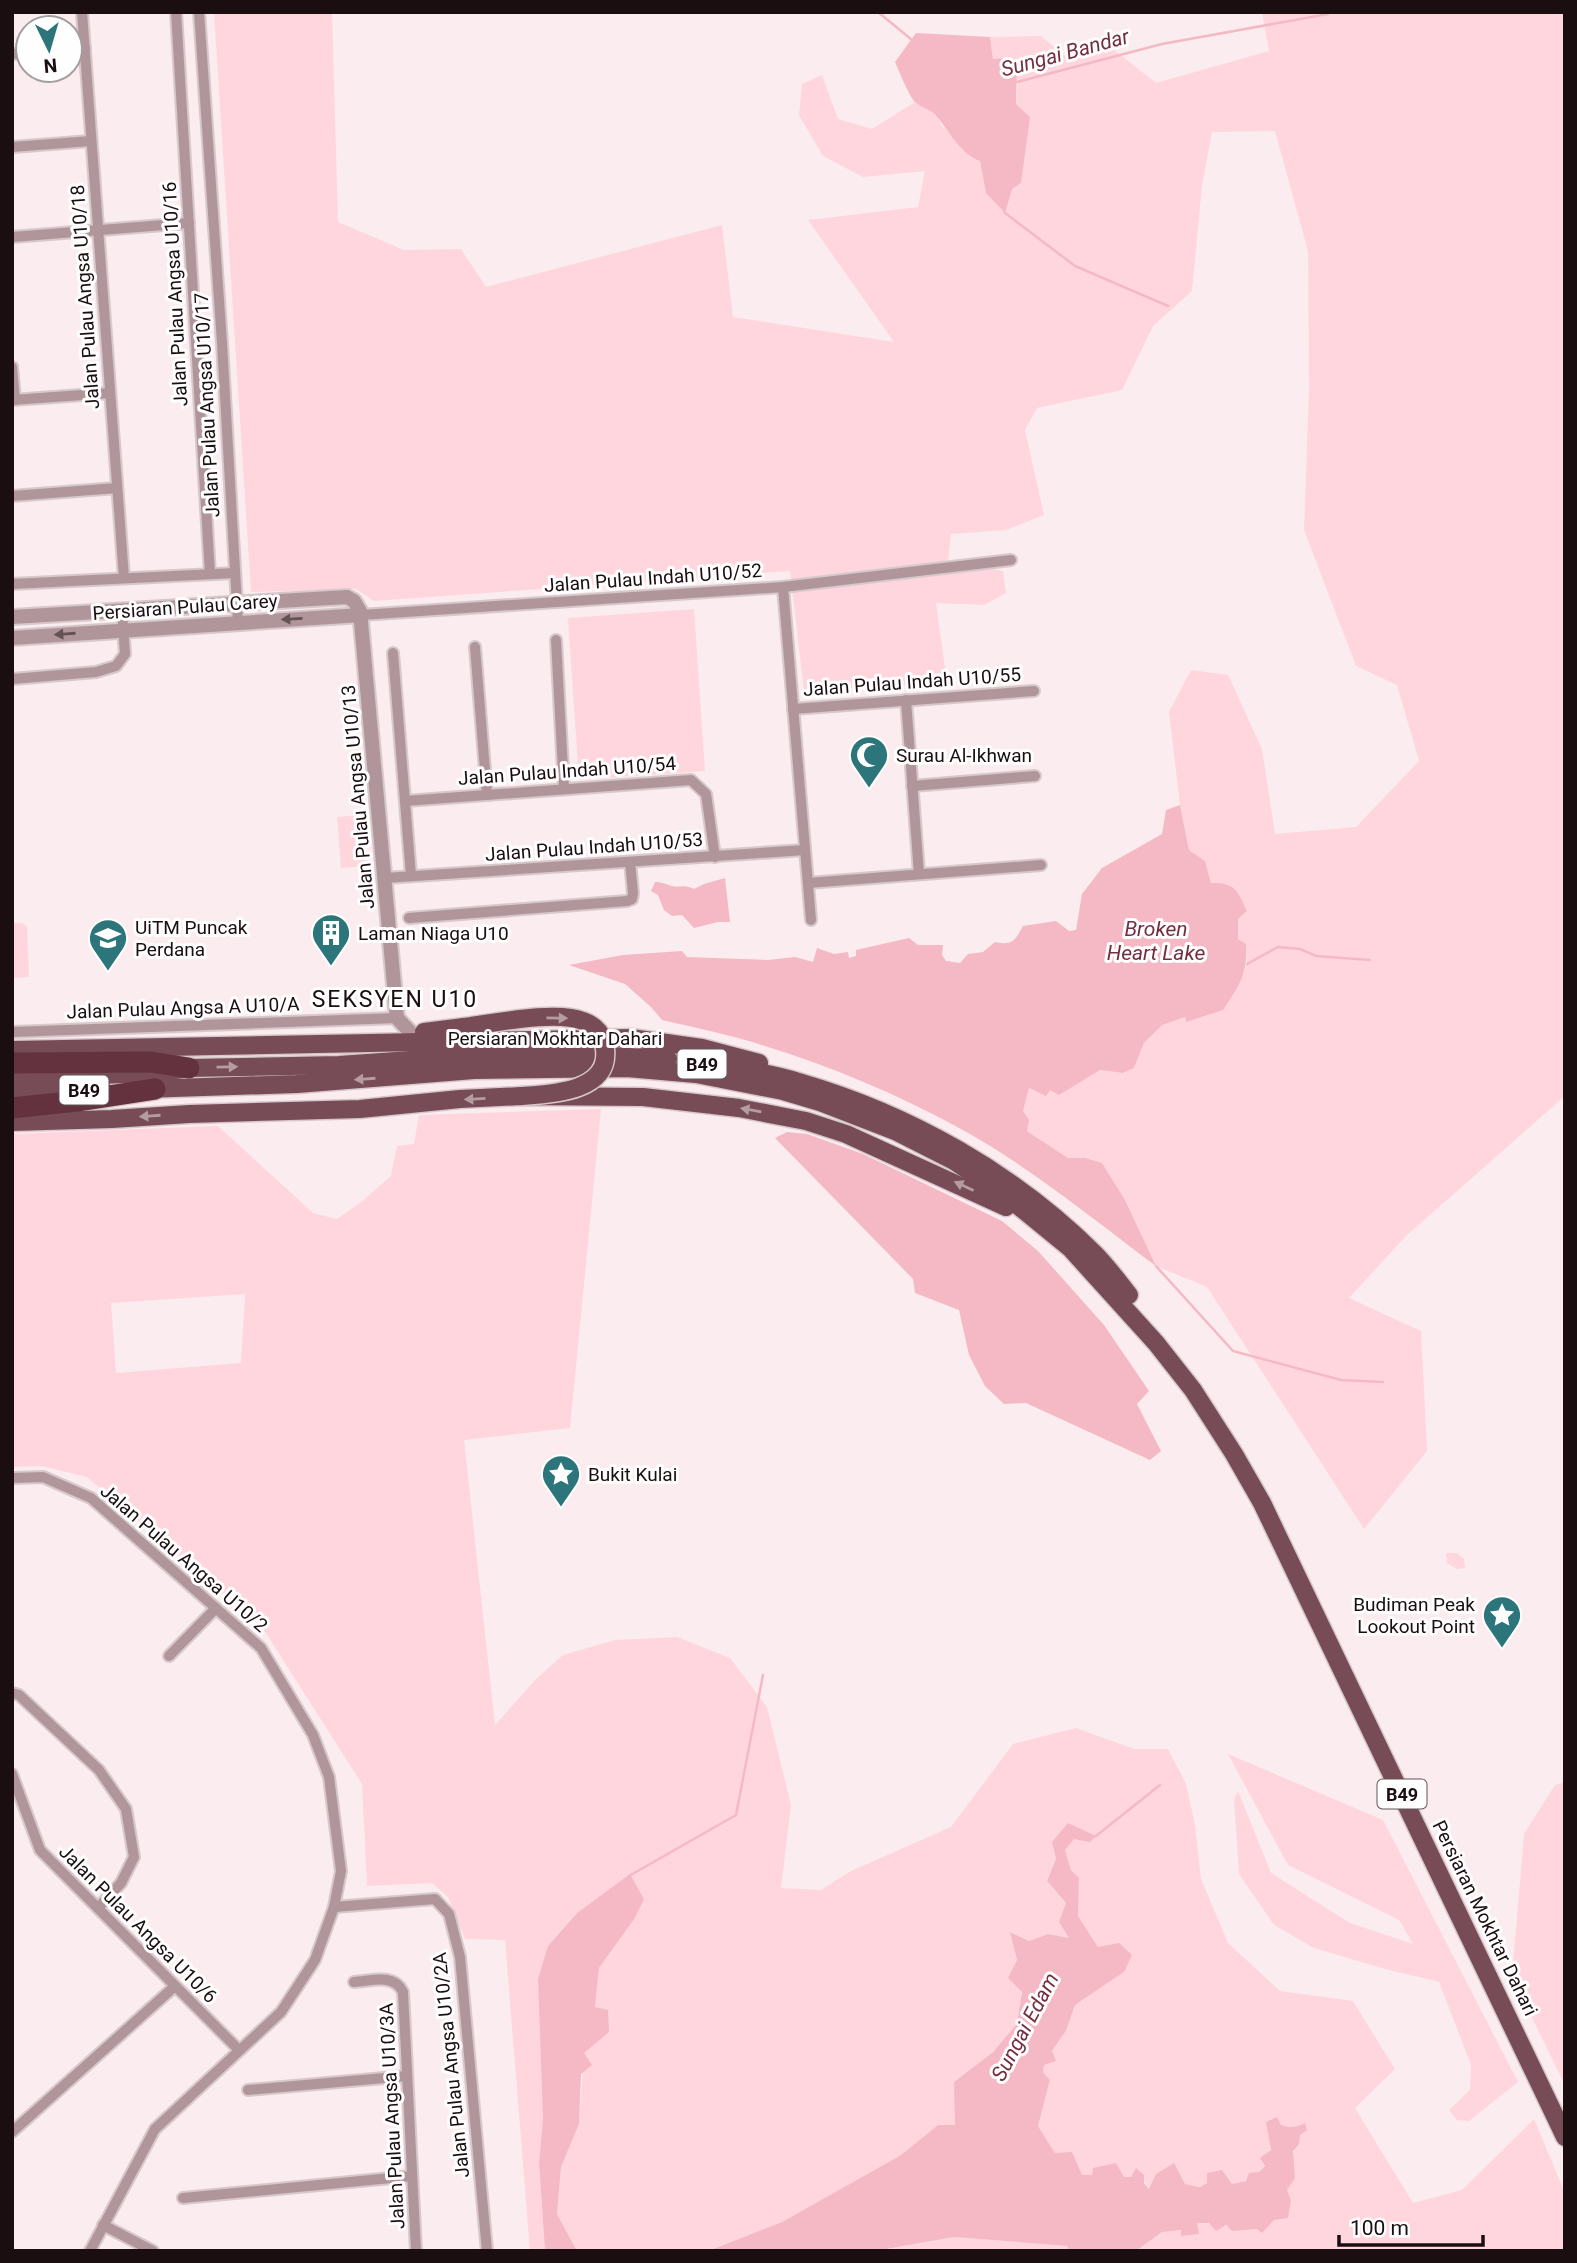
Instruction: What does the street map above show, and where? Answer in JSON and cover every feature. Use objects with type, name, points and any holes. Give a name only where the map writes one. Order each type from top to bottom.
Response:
[{"type":"highway","points":[[12,1063],[151,1062],[189,1068]]},
{"type":"highway","points":[[12,1108],[155,1089]]},
{"type":"main road","points":[[12,1122],[360,1110],[521,1096],[580,1087],[594,1079],[603,1066],[606,1052],[602,1035],[595,1027],[581,1020],[558,1017],[319,1043]]},
{"type":"main road","name":"B49","points":[[12,1050],[363,1044],[516,1038],[631,1038],[666,1041],[737,1057],[770,1067],[797,1081]]},
{"type":"main road","name":"Persiaran Mokhtar Dahari","points":[[12,1078],[156,1073],[189,1068],[339,1065],[453,1057],[629,1056],[689,1062],[797,1081],[883,1111],[923,1130],[1000,1176],[1058,1220],[1097,1256],[1205,1391],[1222,1420],[1234,1454]]},
{"type":"main road","name":"Persiaran Mokhtar Dahari","points":[[12,1094],[120,1088],[297,1084],[500,1069],[627,1068],[696,1074],[783,1091],[820,1102],[895,1132],[954,1161],[1005,1195],[1070,1248],[1156,1343],[1193,1390],[1234,1454],[1262,1503],[1565,2137]]},
{"type":"main road","points":[[521,1096],[643,1097],[739,1108],[806,1121],[846,1134],[915,1164],[1046,1228]]},
{"type":"street","name":"Jalan Pulau Angsa U10/18","points":[[82,12],[124,578]]},
{"type":"street","name":"Jalan Pulau Angsa U10/16","points":[[176,12],[210,574]]},
{"type":"street","name":"Jalan Pulau Angsa U10/17","points":[[199,12],[222,343],[237,622]]},
{"type":"street","points":[[12,147],[92,141]]},
{"type":"street","points":[[12,237],[189,223]]},
{"type":"street","points":[[12,367],[13,400],[110,393]]},
{"type":"street","points":[[12,496],[117,488]]},
{"type":"street","points":[[783,587],[1011,560]]},
{"type":"street","points":[[12,584],[235,573]]},
{"type":"street","name":"Jalan Pulau Indah U10/52","points":[[360,615],[783,587],[811,920]]},
{"type":"street","name":"Persiaran Pulau Carey","points":[[12,617],[347,597],[354,601],[360,615],[12,638]]},
{"type":"street","points":[[12,679],[96,672],[116,666],[125,654],[122,611]]},
{"type":"street","name":"Jalan Pulau Angsa U10/13","points":[[360,615],[397,1018]]},
{"type":"street","points":[[556,640],[564,789]]},
{"type":"street","points":[[475,647],[487,795]]},
{"type":"street","points":[[393,653],[411,876]]},
{"type":"street","name":"Jalan Pulau Indah U10/55","points":[[793,709],[1034,691]]},
{"type":"street","points":[[906,700],[919,874]]},
{"type":"street","points":[[912,786],[1035,776]]},
{"type":"street","name":"Jalan Pulau Indah U10/54","points":[[405,801],[691,780],[705,793],[715,857]]},
{"type":"street","name":"Jalan Pulau Indah U10/53","points":[[385,878],[805,850]]},
{"type":"street","points":[[409,918],[627,901],[632,899],[633,894],[630,862]]},
{"type":"street","points":[[808,883],[1041,865]]},
{"type":"street","points":[[397,1018],[412,1034]]},
{"type":"street","name":"Jalan Pulau Angsa A U10/A","points":[[12,1032],[397,1018]]},
{"type":"street","name":"Jalan Pulau Angsa U10/2","points":[[12,1478],[43,1477],[92,1498],[261,1648],[313,1735],[330,1777],[341,1871],[334,1907],[315,1960],[281,2012],[155,2129],[90,2251]]},
{"type":"street","points":[[169,1656],[216,1608]]},
{"type":"street","points":[[12,1693],[19,1695],[99,1770],[126,1809],[134,1857],[121,1883],[98,1908]]},
{"type":"street","name":"Jalan Pulau Angsa U10/6","points":[[12,1774],[40,1850],[239,2050]]},
{"type":"street","name":"Jalan Pulau Angsa U10/2A","points":[[334,1907],[435,1899],[449,1914],[460,1958],[487,2251]]},
{"type":"street","name":"Jalan Pulau Angsa U10/3A","points":[[354,1982],[391,1979],[399,1984],[403,1992],[416,2251]]},
{"type":"street","points":[[12,2132],[174,1987]]},
{"type":"street","points":[[248,2090],[407,2076]]},
{"type":"street","points":[[183,2198],[412,2176]]},
{"type":"street","points":[[103,2225],[153,2251]]},
{"type":"shaded area","points":[[214,12],[332,12],[338,222],[404,250],[461,249],[486,287],[722,225],[733,317],[894,342],[808,220],[918,207],[925,171],[863,177],[823,156],[799,115],[802,84],[822,75],[838,119],[872,129],[915,102],[927,108],[941,125],[980,161],[986,193],[1012,188],[1021,183],[1024,150],[1016,104],[1018,82],[993,59],[990,37],[1041,36],[1065,56],[1113,49],[1156,83],[1269,51],[1262,12],[1565,12],[1565,1096],[1406,1236],[1349,1298],[1421,1331],[1427,1451],[1364,1529],[1207,1287],[1156,1266],[1125,1200],[1085,1158],[1068,1158],[1027,1131],[1023,1111],[1029,1088],[1045,1095],[1050,1090],[1100,1070],[1123,1073],[1134,1068],[1144,1043],[1162,1024],[1185,1017],[1185,1021],[1239,984],[1247,964],[1246,945],[1238,939],[1238,919],[1247,911],[1211,883],[1205,861],[1189,850],[1180,805],[1169,712],[1191,670],[1228,675],[1262,749],[1275,834],[1356,827],[1419,761],[1397,685],[1356,666],[1304,530],[1309,390],[1308,251],[1275,131],[1212,132],[1202,185],[1192,291],[1153,326],[1122,390],[1037,408],[1025,430],[1044,515],[1006,530],[951,534],[948,561],[1003,571],[1006,593],[984,605],[936,603],[947,683],[804,691],[790,571],[374,601],[356,589],[251,592]]},
{"type":"shaded area","points":[[694,609],[705,771],[579,780],[568,618]]},
{"type":"shaded area","points":[[362,815],[366,866],[341,868],[337,817]]},
{"type":"shaded area","points":[[12,923],[22,923],[27,927],[29,977],[12,978]]},
{"type":"shaded area","points":[[601,1109],[570,1428],[464,1440],[495,1725],[536,1679],[563,1655],[615,1640],[677,1637],[730,1658],[767,1707],[791,1805],[781,1888],[821,1890],[849,1872],[951,1827],[1013,1744],[1076,1728],[1134,1749],[1168,1749],[1186,1784],[1195,1825],[1201,1879],[1228,1943],[1280,1991],[1353,2001],[1395,2069],[1355,2108],[1413,2203],[1462,2190],[1534,2119],[1565,2193],[1565,2251],[1136,2251],[1162,2232],[1182,2230],[1181,2235],[1198,2234],[1196,2223],[1257,2229],[1287,2190],[1293,2161],[1295,2128],[1267,2122],[1270,2145],[1265,2165],[1251,2177],[1235,2184],[1207,2174],[1207,2183],[1199,2187],[1185,2184],[1150,2189],[1136,2169],[1131,2177],[1081,2176],[1055,2153],[1038,2126],[1050,2080],[1043,2072],[1044,2064],[1066,2031],[1075,2005],[1124,1972],[1098,1947],[1078,1916],[1079,1878],[1071,1870],[1065,1850],[1074,1838],[1068,1823],[1047,1881],[1066,1903],[1070,1939],[1048,1934],[1029,1941],[1011,1932],[1021,1989],[1017,2023],[998,2047],[955,2081],[955,2125],[938,2125],[901,2155],[782,2222],[708,2251],[577,2251],[557,2214],[561,2167],[579,2124],[584,2053],[595,2007],[599,1968],[635,1918],[644,1899],[630,1875],[577,1913],[548,1946],[543,2118],[539,2163],[545,2251],[530,2251],[505,1940],[465,1939],[448,1897],[432,1883],[367,1886],[362,1784],[262,1627],[87,1477],[41,1466],[12,1467],[12,1134],[218,1126],[313,1213],[337,1219],[391,1176],[397,1146],[414,1144],[419,1115]],"holes":[[[245,1294],[241,1363],[116,1373],[111,1303]]]},
{"type":"shaded area","points":[[1446,1553],[1457,1553],[1464,1559],[1465,1568],[1457,1569],[1447,1563]]},
{"type":"shaded area","points":[[1228,1754],[1383,1820],[1518,2082],[1469,2121],[1457,2120],[1449,2110],[1470,2090],[1471,2065],[1439,1982],[1314,1948],[1274,1925],[1239,1874],[1234,1799],[1238,1791],[1271,1873],[1350,1923],[1413,1944],[1399,1920],[1288,1865]]},
{"type":"shaded area","points":[[1565,1782],[1565,2085],[1512,1977],[1524,1834],[1555,1785]]},
{"type":"shaded area","points":[[954,2237],[1068,2246],[1070,2251],[875,2251]]},
{"type":"water","points":[[916,33],[990,37],[993,59],[1010,58],[1017,66],[1016,104],[1030,117],[1021,183],[1012,189],[1005,213],[986,193],[980,161],[962,148],[936,115],[915,102],[907,89],[895,62]]},
{"type":"water","name":"Broken Heart Lake","points":[[1180,805],[1189,850],[1205,861],[1211,883],[1225,884],[1235,889],[1247,911],[1238,919],[1238,939],[1246,944],[1246,964],[1238,986],[1223,1010],[1186,1022],[1185,1017],[1162,1025],[1144,1043],[1134,1068],[1123,1073],[1100,1070],[1059,1095],[1050,1090],[1046,1096],[1029,1088],[1023,1111],[1029,1120],[1027,1131],[1068,1158],[1085,1158],[1102,1163],[1125,1200],[1156,1266],[1036,1177],[987,1144],[938,1117],[890,1093],[816,1063],[740,1038],[662,1020],[625,984],[569,965],[623,955],[682,951],[687,957],[768,960],[795,957],[813,962],[817,948],[834,954],[848,952],[849,958],[856,956],[856,950],[909,938],[918,945],[943,945],[942,955],[946,961],[960,963],[968,954],[983,952],[995,942],[1012,941],[1023,926],[1056,921],[1069,931],[1076,930],[1082,894],[1102,868],[1162,834],[1166,810]]},
{"type":"water","points":[[725,878],[730,922],[694,928],[682,915],[672,916],[664,910],[658,895],[651,891],[655,882],[694,889]]},
{"type":"water","points":[[787,1132],[807,1134],[863,1154],[1002,1221],[1038,1251],[1104,1325],[1149,1391],[1137,1404],[1161,1451],[1150,1460],[1026,1403],[1004,1404],[985,1386],[969,1355],[959,1310],[915,1293],[913,1279],[775,1138]]},
{"type":"water","points":[[1068,1823],[1096,1836],[1090,1842],[1074,1839],[1065,1850],[1071,1870],[1079,1878],[1078,1916],[1098,1947],[1119,1943],[1132,1955],[1124,1972],[1075,2005],[1066,2031],[1052,2051],[1056,2061],[1044,2065],[1043,2072],[1050,2080],[1038,2126],[1055,2153],[1072,2152],[1082,2175],[1092,2175],[1093,2168],[1116,2163],[1124,2177],[1131,2177],[1136,2168],[1144,2175],[1144,2183],[1149,2189],[1156,2174],[1174,2163],[1185,2184],[1200,2187],[1207,2183],[1207,2173],[1222,2170],[1232,2184],[1246,2181],[1249,2173],[1259,2172],[1265,2166],[1260,2158],[1271,2150],[1266,2122],[1277,2117],[1281,2125],[1285,2126],[1296,2127],[1305,2123],[1307,2130],[1300,2135],[1299,2144],[1293,2151],[1295,2178],[1287,2190],[1291,2200],[1288,2218],[1274,2220],[1262,2233],[1257,2229],[1232,2231],[1226,2225],[1216,2231],[1209,2223],[1197,2223],[1199,2234],[1181,2236],[1181,2230],[1162,2232],[1136,2251],[1070,2251],[1067,2246],[954,2237],[875,2251],[708,2251],[782,2222],[901,2155],[938,2125],[955,2125],[954,2082],[993,2052],[1017,2024],[1022,1992],[1008,1978],[1017,1960],[1010,1932],[1029,1941],[1048,1934],[1069,1938],[1059,1922],[1066,1903],[1047,1881],[1056,1858],[1052,1842]]},
{"type":"water","points":[[630,1874],[644,1899],[635,1918],[599,1968],[595,2007],[608,2010],[609,2032],[584,2053],[592,2065],[581,2074],[579,2124],[561,2167],[557,2214],[577,2251],[545,2251],[539,2163],[543,2118],[538,1979],[548,1946],[577,1913]]},
{"type":"waterway","name":"Sungai Bandar","points":[[878,12],[912,40]]},
{"type":"waterway","name":"Sungai Bandar","points":[[1017,82],[1162,44],[1328,14]]},
{"type":"waterway","points":[[1004,210],[1075,266],[1168,306]]},
{"type":"waterway","points":[[1247,964],[1278,947],[1300,949],[1316,956],[1370,960]]},
{"type":"waterway","points":[[1156,1266],[1233,1351],[1341,1380],[1383,1382]]},
{"type":"waterway","points":[[629,1876],[736,1815],[763,1675]]},
{"type":"waterway","name":"Sungai Edam","points":[[1093,1836],[1160,1785]]},
{"type":"place","name":"Surau Al-Ikhwan","points":[[869,789]]},
{"type":"place","name":"Laman Niaga U10","points":[[331,967]]},
{"type":"place","name":"UiTM Puncak Perdana","points":[[108,972]]},
{"type":"place","name":"Bukit Kulai","points":[[561,1508]]},
{"type":"place","name":"Budiman Peak Lookout Point","points":[[1502,1649]]},
{"type":"district","name":"SEKSYEN U10","points":[[395,999]]}]
